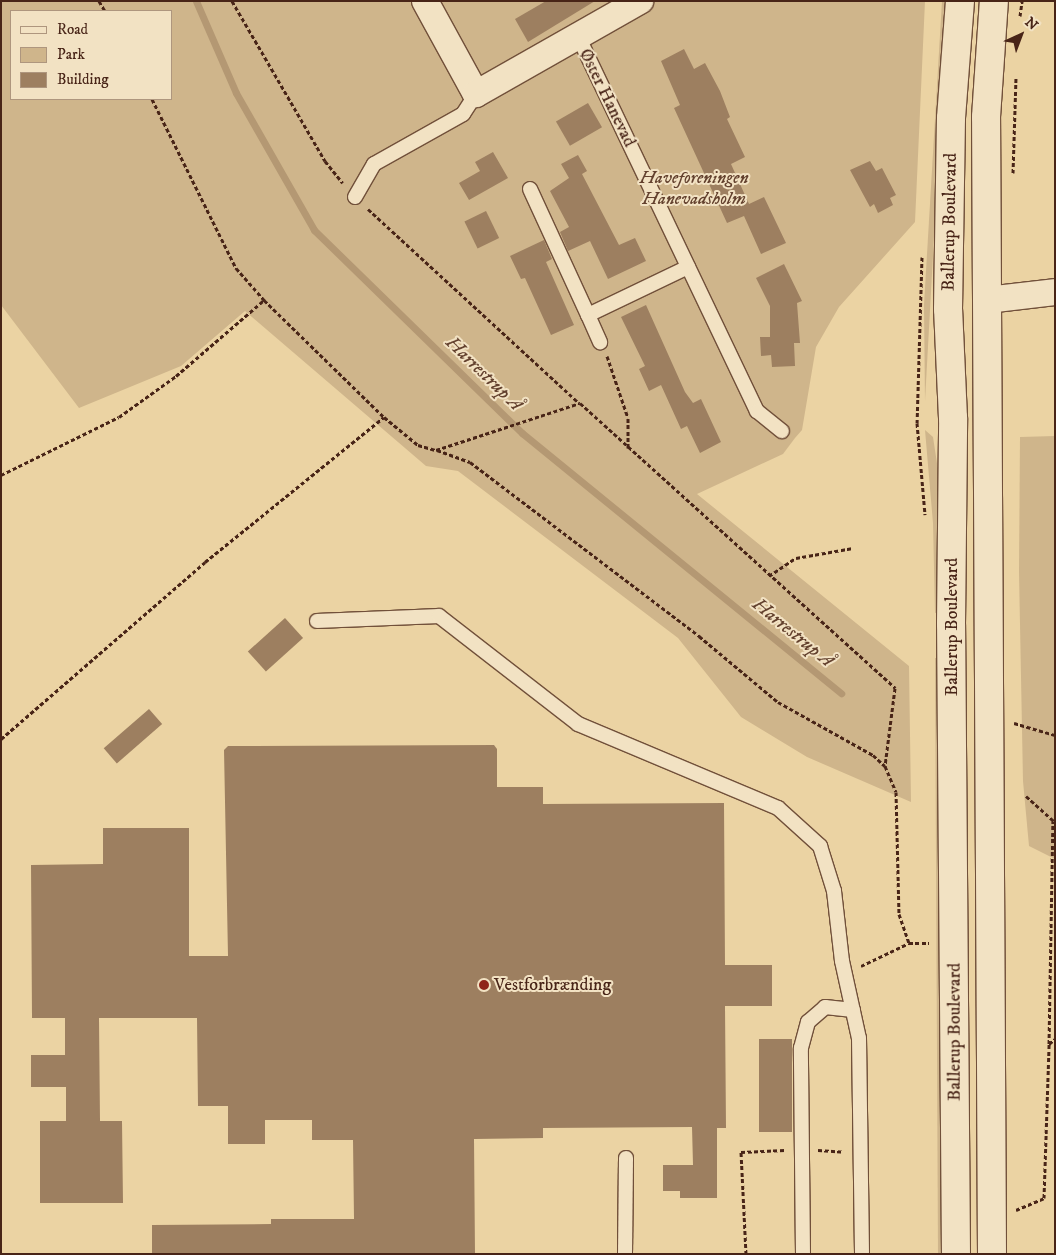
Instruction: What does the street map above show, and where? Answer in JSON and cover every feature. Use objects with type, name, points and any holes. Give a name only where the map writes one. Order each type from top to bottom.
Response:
[{"type":"street","points":[[425,1],[476,94]]},
{"type":"street","name":"Øster Hanevad","points":[[476,94],[640,1]]},
{"type":"street","name":"Ballerup Boulevard","points":[[956,1254],[951,624],[952,418],[948,309],[951,118],[960,1]]},
{"type":"street","name":"Ballerup Boulevard","points":[[992,1254],[986,117],[994,1]]},
{"type":"street","points":[[987,300],[1055,292]]},
{"type":"lane","name":"Øster Hanevad","points":[[578,36],[757,411],[782,431]]},
{"type":"lane","points":[[355,197],[374,164],[464,114],[476,94]]},
{"type":"lane","points":[[530,189],[600,342]]},
{"type":"lane","points":[[588,315],[688,267]]},
{"type":"lane","points":[[317,621],[439,616],[578,724],[778,808],[820,846],[834,891],[845,974],[859,1038],[862,1254]]},
{"type":"lane","points":[[803,1254],[801,1048],[808,1022],[825,1007],[853,1010]]},
{"type":"lane","points":[[625,1254],[626,1158]]},
{"type":"path","points":[[232,1],[325,161],[355,197],[628,448],[894,688],[884,766]]},
{"type":"path","points":[[152,100],[236,268],[264,300],[384,416],[418,445],[470,462],[699,636],[778,702],[873,754],[884,766],[896,792],[899,914],[909,943]]},
{"type":"path","points":[[1,475],[119,417],[176,376],[264,300]]},
{"type":"path","points":[[600,342],[628,418],[628,448]]},
{"type":"path","points":[[436,450],[580,403]]},
{"type":"path","points":[[1,739],[205,562],[384,416]]},
{"type":"path","points":[[769,576],[796,558],[854,548]]},
{"type":"path","points":[[988,722],[1024,724],[1055,734]]},
{"type":"path","points":[[991,1214],[1018,1210],[1044,1198],[1054,822],[1026,796]]},
{"type":"path","points":[[845,974],[909,943],[930,943]]},
{"type":"path","points":[[1049,1044],[1055,1039]]},
{"type":"path","points":[[746,1254],[741,1152],[802,1149],[860,1154]]},
{"type":"green space","name":"Haveforeningen Hanevadsholm","points":[[1,1],[925,1],[915,222],[839,307],[816,347],[802,430],[783,454],[697,494],[909,666],[911,802],[807,757],[741,717],[678,638],[458,471],[426,466],[245,311],[181,366],[79,408],[1,305]]},
{"type":"green space","points":[[942,1],[947,1],[925,401],[924,305]]},
{"type":"green space","points":[[925,430],[933,437],[940,483],[941,612],[935,613],[933,523]]},
{"type":"green space","points":[[1055,436],[1055,859],[1029,846],[1023,781],[1019,572],[1020,437]]},
{"type":"green space","points":[[935,658],[941,658],[945,1254],[938,1254]]},
{"type":"building","points":[[546,1],[595,1],[528,42],[515,19]]},
{"type":"building","points":[[684,49],[694,69],[705,63],[720,91],[730,117],[727,119],[745,157],[731,164],[749,204],[764,197],[786,243],[761,254],[744,216],[727,223],[674,108],[680,105],[661,61]]},
{"type":"building","points":[[588,103],[602,127],[570,146],[556,122]]},
{"type":"building","points":[[493,152],[508,178],[469,200],[459,183],[480,171],[475,162]]},
{"type":"building","points":[[578,155],[587,171],[582,174],[619,245],[635,238],[646,261],[608,279],[590,241],[568,251],[560,232],[569,227],[550,191],[569,178],[561,164]]},
{"type":"building","points":[[870,161],[876,171],[882,168],[896,195],[890,198],[893,205],[878,213],[874,204],[870,207],[850,170]]},
{"type":"building","points":[[486,211],[499,238],[478,248],[464,222]]},
{"type":"building","points":[[544,240],[552,259],[546,262],[574,325],[551,335],[525,278],[521,279],[510,256]]},
{"type":"building","points":[[784,264],[802,301],[797,303],[800,343],[794,343],[795,366],[772,367],[771,355],[761,356],[760,337],[770,337],[770,306],[756,278]]},
{"type":"building","points":[[646,305],[685,392],[693,403],[701,399],[721,442],[700,453],[687,426],[681,429],[661,385],[649,391],[639,369],[645,366],[621,317]]},
{"type":"building","points":[[285,618],[303,638],[266,672],[248,651]]},
{"type":"building","points":[[149,709],[162,724],[117,763],[104,748]]},
{"type":"building","name":"Vestforbrænding","points":[[494,745],[497,749],[497,787],[543,787],[543,804],[724,803],[725,965],[772,965],[772,1006],[725,1006],[726,1128],[717,1128],[717,1198],[680,1198],[680,1191],[663,1191],[663,1165],[693,1165],[692,1127],[543,1128],[543,1138],[474,1139],[475,1254],[152,1254],[152,1225],[271,1224],[271,1219],[354,1219],[353,1140],[312,1140],[312,1120],[265,1120],[265,1144],[228,1144],[228,1106],[198,1106],[197,1018],[99,1018],[100,1121],[122,1121],[123,1203],[40,1203],[40,1121],[66,1121],[66,1087],[31,1087],[31,1055],[65,1055],[65,1018],[32,1018],[31,865],[103,864],[103,828],[189,828],[189,956],[228,956],[224,750],[228,746]]},
{"type":"building","points":[[759,1039],[792,1039],[792,1132],[759,1132]]},
{"type":"waterway","name":"Harrestrup Å","points":[[196,1],[236,93],[314,230],[522,433],[841,693]]},
{"type":"place","name":"Vestforbrænding","points":[[484,985]]}]
